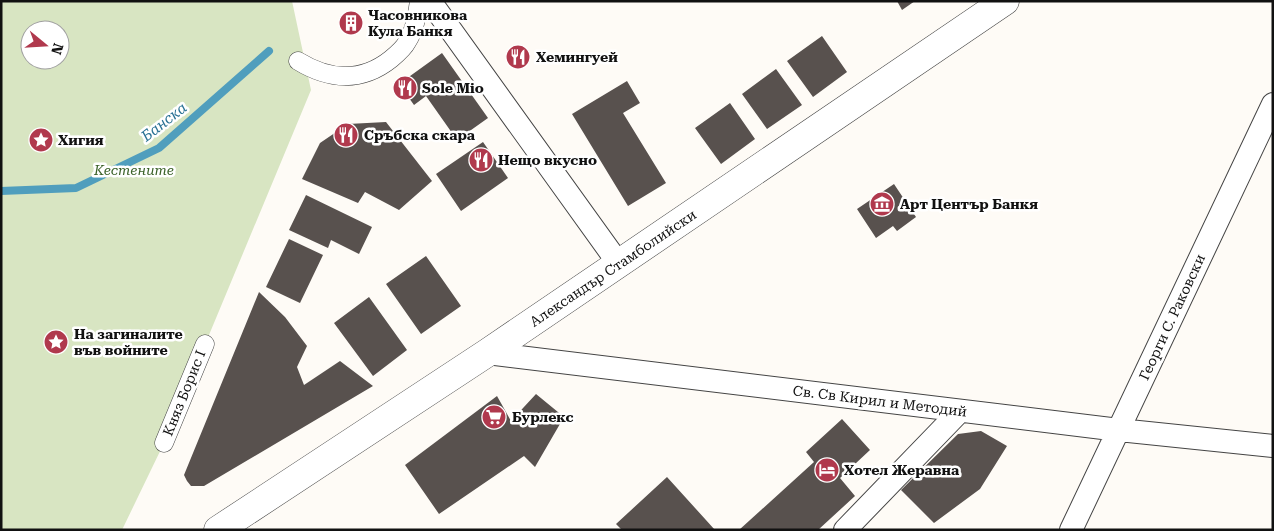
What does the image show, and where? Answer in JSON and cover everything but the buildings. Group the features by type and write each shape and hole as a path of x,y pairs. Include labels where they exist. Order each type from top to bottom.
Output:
{"street":[{"path":"298,61 324,74 342,77 361,75 382,66 395,56 407,42 415,22 419,1"},
{"path":"430,1 619,264"},
{"name":"Александър Стамболийски","path":"218,530 487,353 1005,1"},
{"name":"Георги С. Раковски","path":"1071,530 1273,104"},
{"name":"Княз Борис I","path":"164,443 205,344"},
{"name":"Св. Св Кирил и Методий","path":"487,353 1119,430 1273,446"},
{"path":"845,530 960,411"}],"green space":[{"name":"Кестените","path":"1,1 292,1 311,90 164,443 122,530 1,530"}],"waterway":[{"name":"Банска","path":"1,191 76,188 159,148 269,51"}],"place":[{"name":"Часовникова Кула Банкя","path":"351,23"},
{"name":"Хемингуей","path":"518,57"},
{"name":"Sole Mio","path":"405,88"},
{"name":"Сръбска скара","path":"346,135"},
{"name":"Хигия","path":"41,140"},
{"name":"Нещо вкусно","path":"481,160"},
{"name":"Арт Център Банкя","path":"882,204"},
{"name":"На загиналите във войните","path":"56,342"},
{"name":"Бурлекс","path":"494,417"},
{"name":"Хотел Жеравна","path":"827,470"}]}
